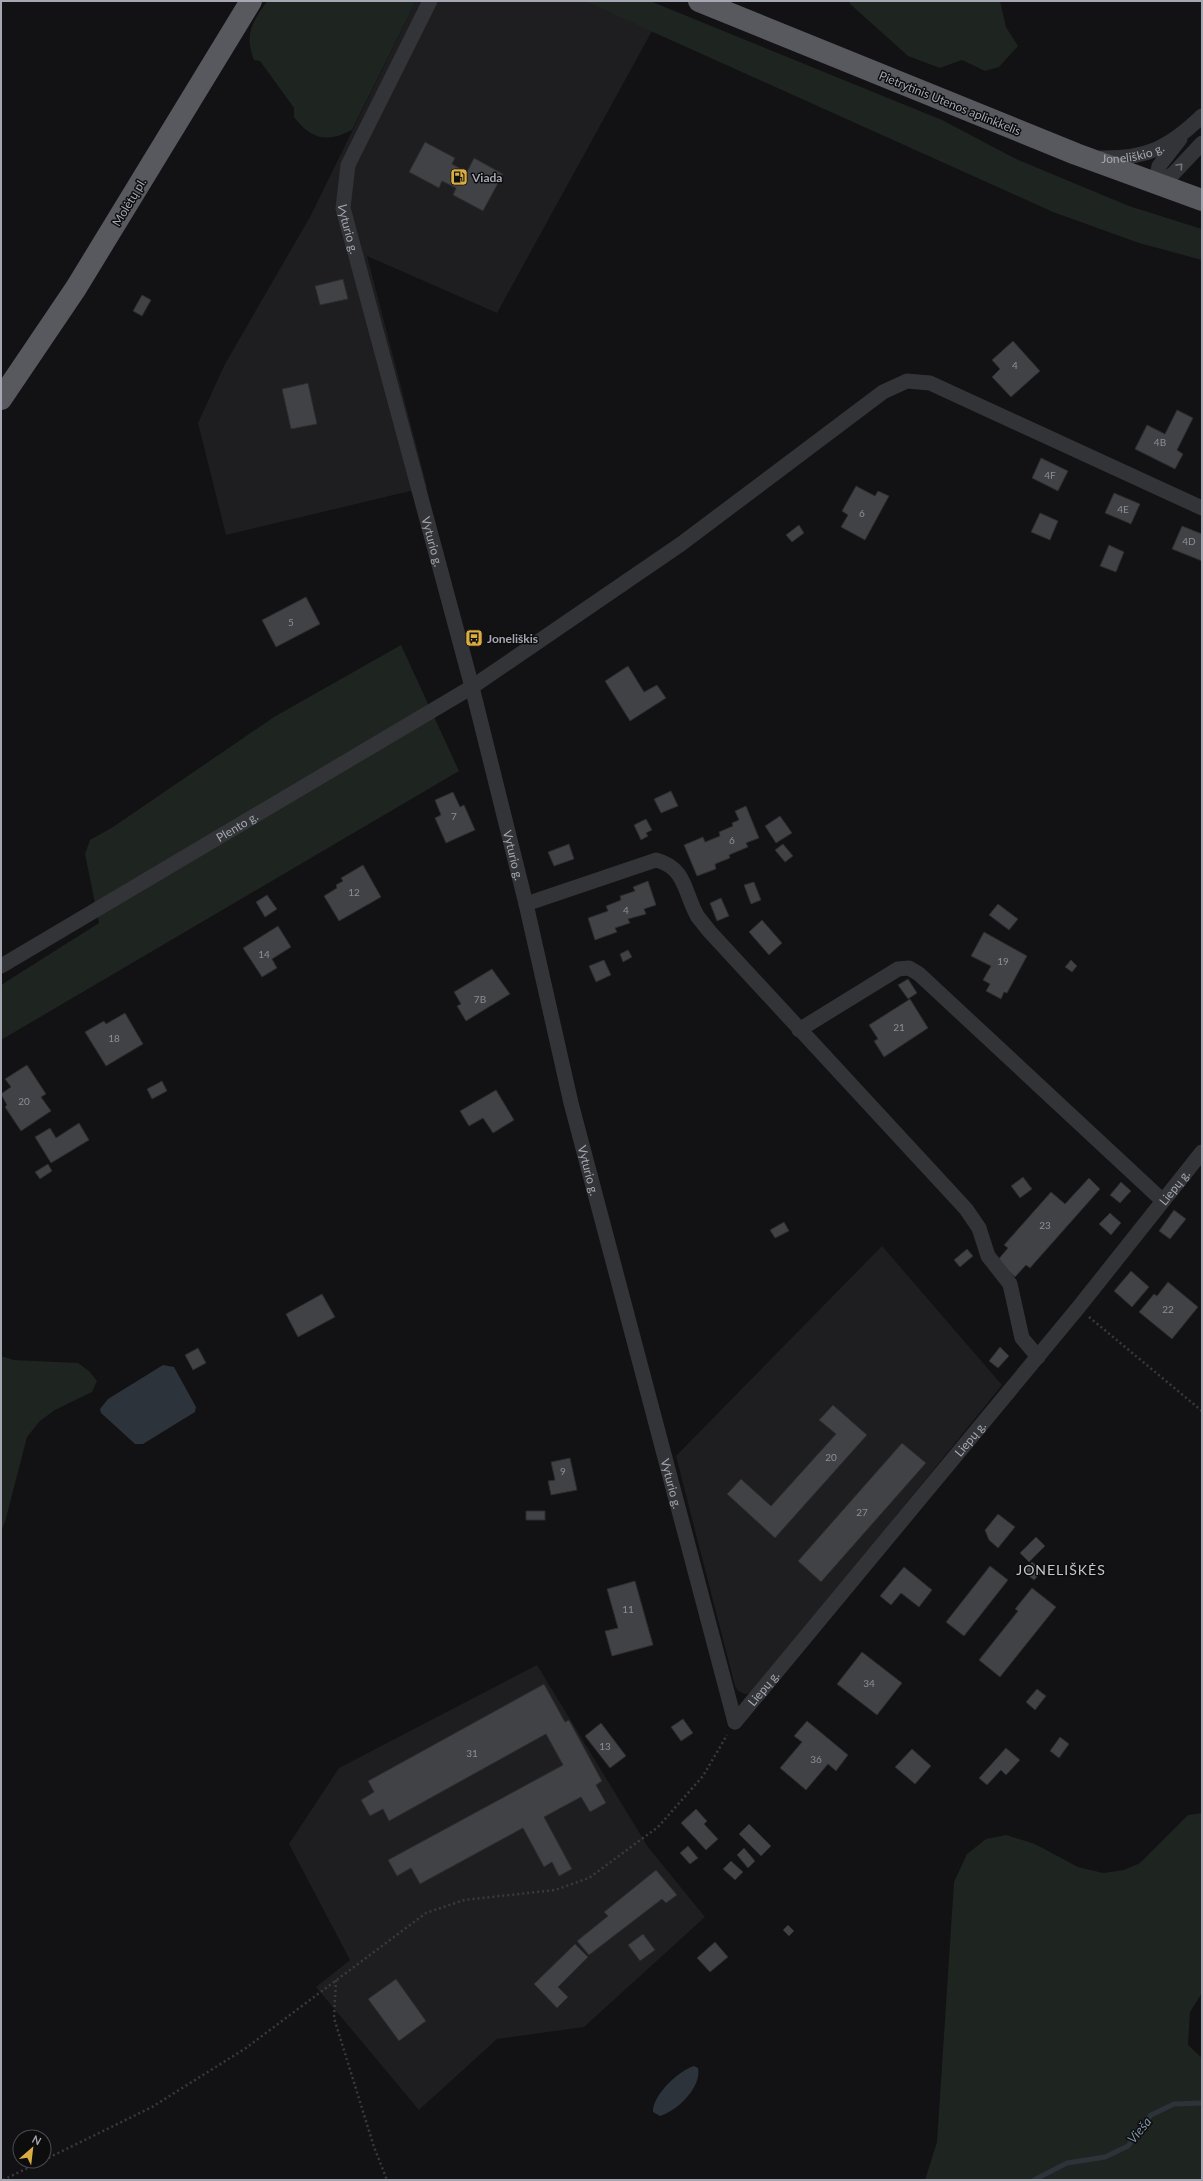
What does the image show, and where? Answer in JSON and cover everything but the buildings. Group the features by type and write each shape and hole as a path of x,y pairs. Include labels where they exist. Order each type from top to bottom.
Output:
{"highway":[{"name":"Molėtų pl.","path":"1,399 76,288 251,1"},
{"name":"Pietrytinis Utenos aplinkkelis","path":"699,1 1076,154 1156,185 1202,200"}],"street":[{"name":"Vyturio g.","path":"430,1 348,165 343,208 472,687 526,904 572,1103 735,1722"},
{"name":"Joneliškio g.","path":"1156,185 1159,166 1184,134 1202,116"},
{"name":"Joneliškio g.","path":"1076,154 1100,158 1133,157 1146,154 1184,134"},
{"path":"1156,185 1173,174 1202,143"},
{"path":"1202,156 1202,161"},
{"name":"Plento g.","path":"1,966 472,687 681,544 883,392 907,381 930,383 1202,508"},
{"path":"526,904 656,860 668,862 678,871 698,917 799,1030 966,1209 979,1228 988,1256 1010,1284 1016,1319 1022,1338 1038,1357"},
{"path":"799,1030 898,969 909,968 919,974 1163,1201"},
{"name":"Liepų g.","path":"735,1722 1038,1357 1202,1152"}],"path":[{"path":"1078,1308 1202,1411"},
{"path":"52,2156 152,2107 246,2048 426,1913 464,1900 555,1890 589,1878 658,1827 703,1776 735,1722"},
{"path":"337,1979 334,1993 334,2018 374,2147 386,2180"},
{"path":"3,2180 25,2169"}],"shaded area":[{"path":"267,1 416,1 352,130 327,138 313,135 307,131 294,117 294,108 260,61 254,60 250,43 251,29 257,16"},
{"path":"416,1 584,1 652,31 497,313 367,256 427,487 226,535 198,423 225,364 310,217"},
{"path":"584,1 650,1 942,120 1016,159 1129,206 1202,229 1202,260 1139,243 1053,212"},
{"path":"852,1 1000,1 1006,27 1018,46 999,67 985,71 962,60 940,68 908,56 849,3"},
{"path":"401,645 459,771 1,1040 1,985 99,923 85,854 90,840 113,827 274,717"},
{"path":"882,1246 1002,1385 753,1693 745,1694 738,1691 735,1686 676,1456"},
{"path":"1,1356 14,1360 78,1363 89,1371 97,1381 92,1392 55,1410 40,1421 27,1437 5,1522 1,1531"},
{"path":"163,1365 174,1367 196,1407 195,1412 143,1444 135,1444 101,1413 100,1409 108,1399"},
{"path":"537,1665 648,1847 705,1917 584,2027 497,2039 419,2110 316,1987 350,1960 289,1844 339,1768"},
{"path":"1202,1813 1202,1993 1190,2012 1188,2045 1202,2058 1202,2180 925,2180 937,2142 954,1882 967,1854 986,1839 1006,1835 1035,1844 1078,1867 1103,1873 1124,1870 1140,1863 1188,1815"},
{"path":"694,2066 698,2068 696,2083 681,2104 660,2116 653,2112 657,2099 668,2084 688,2068"}],"waterway":[{"name":"Vieša","path":"1034,2180 1067,2163 1105,2157 1128,2146 1151,2115 1174,2104 1202,2103"}],"place":[{"name":"Viada","path":"459,177"},
{"name":"Joneliškis","path":"474,638"}],"district":[{"name":"JONELIŠKĖS","path":"1061,1569"}]}
